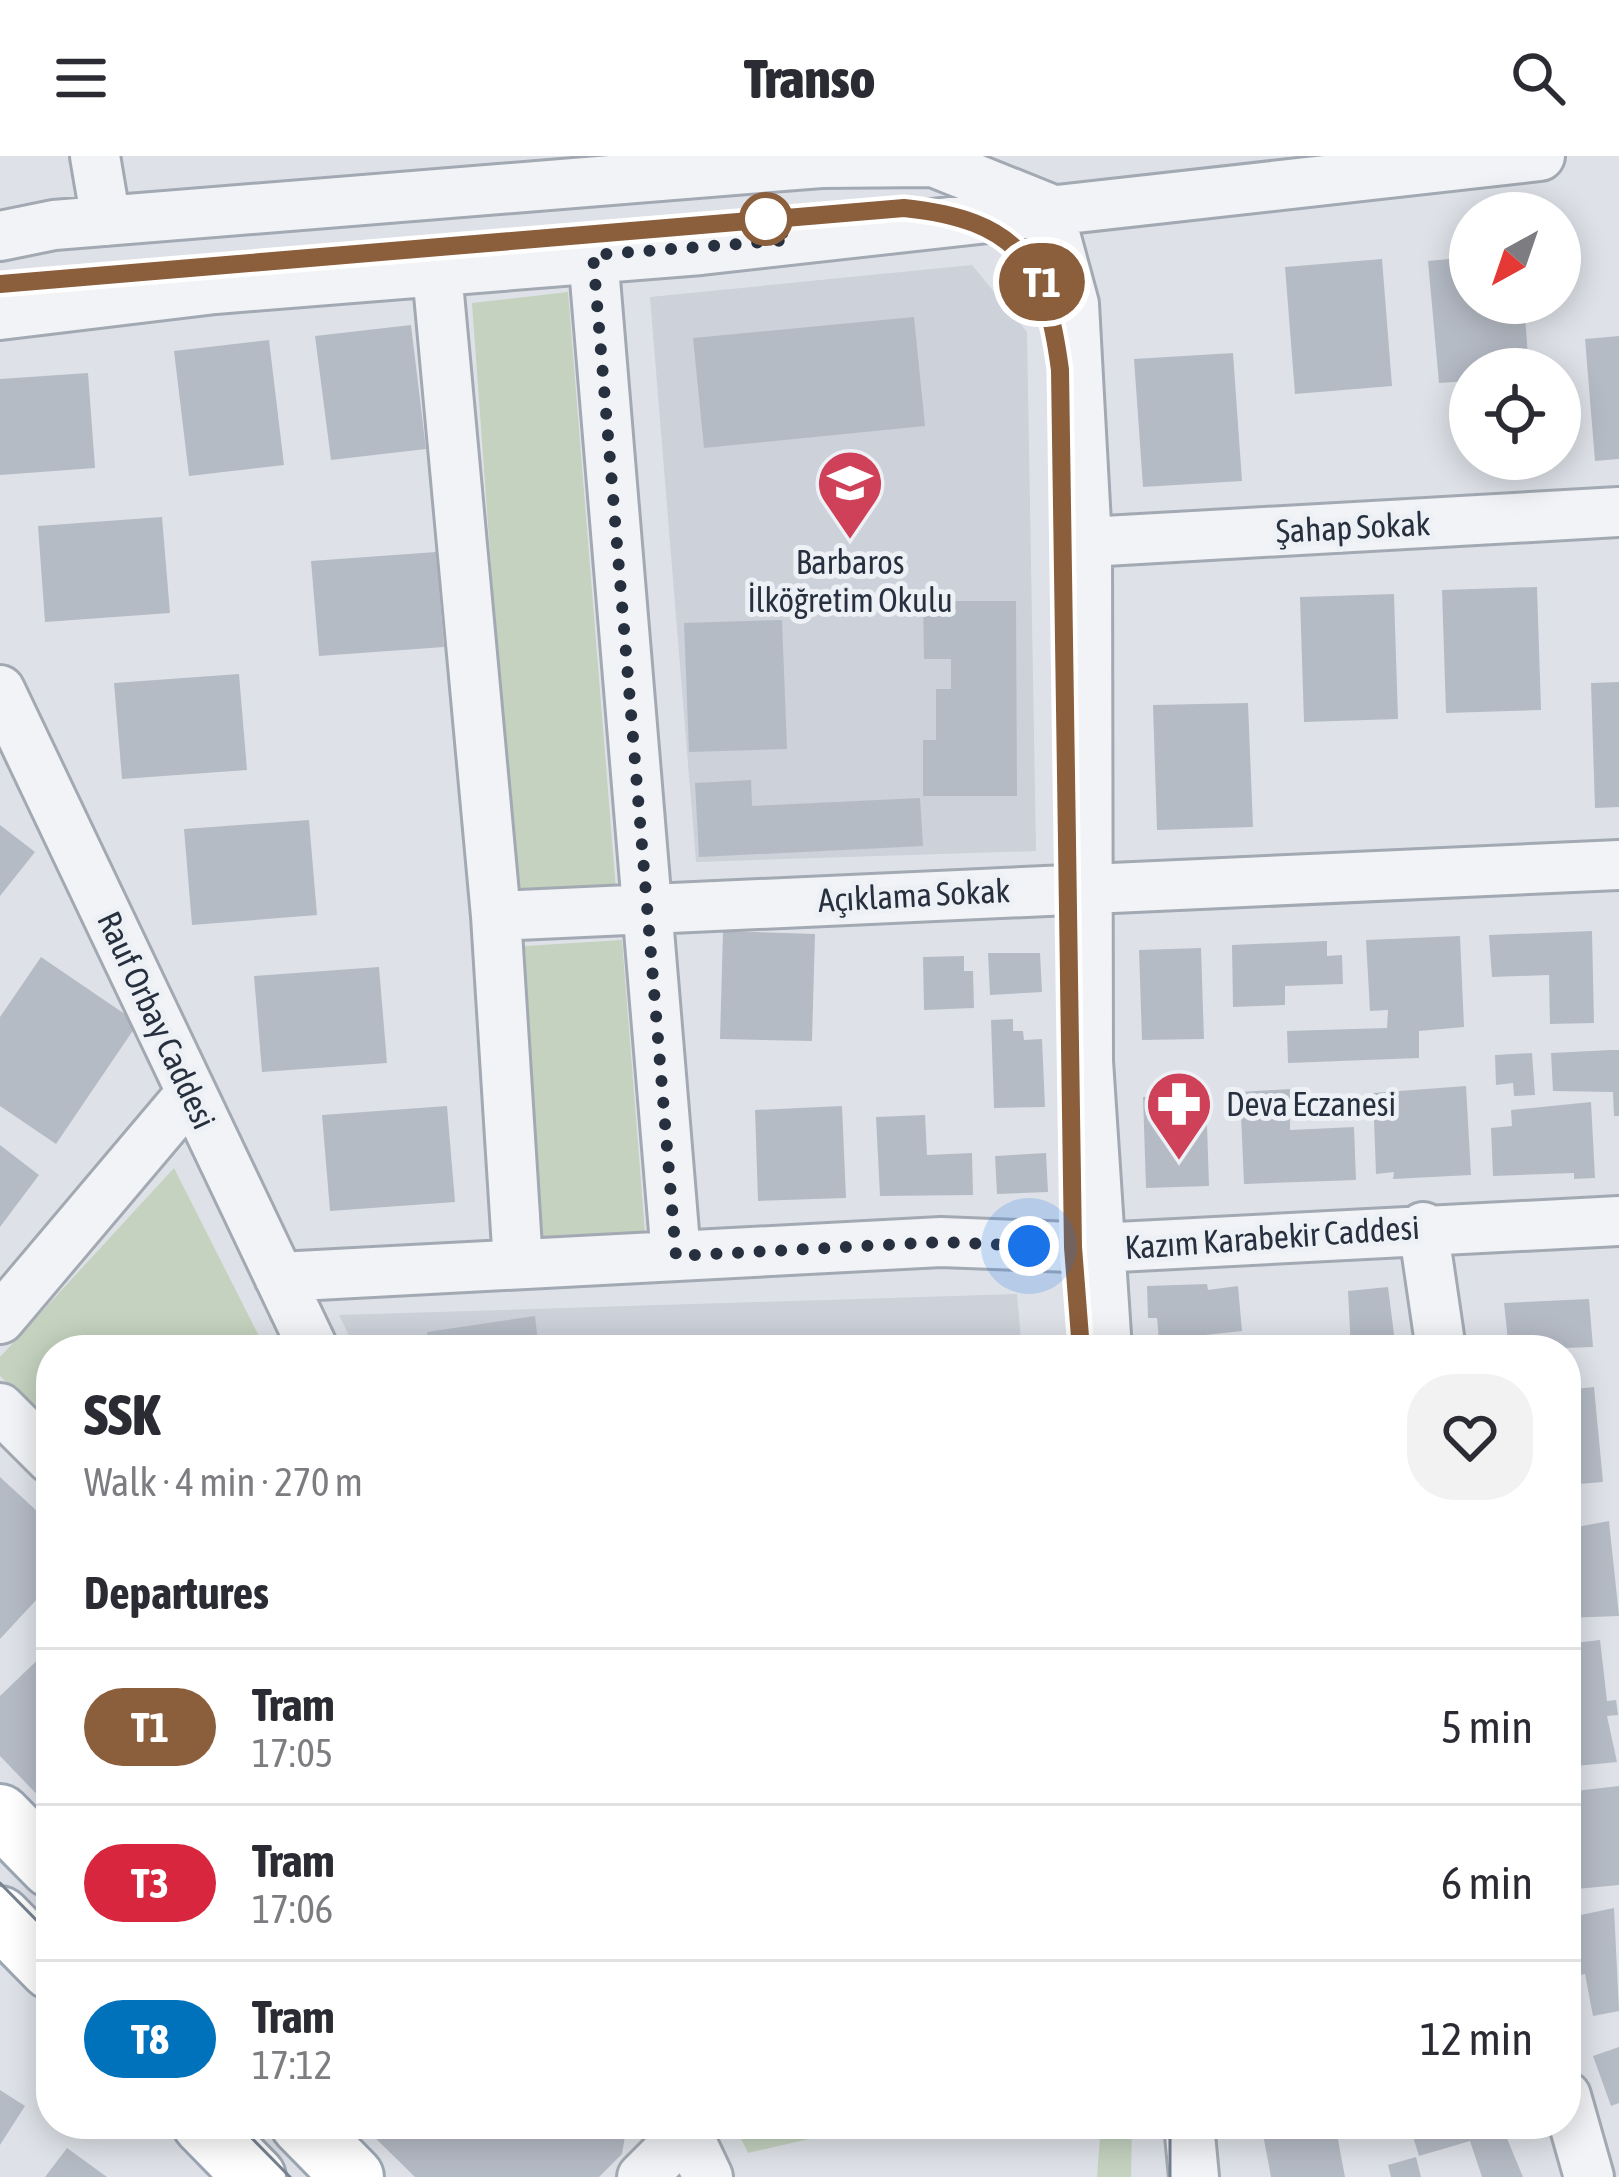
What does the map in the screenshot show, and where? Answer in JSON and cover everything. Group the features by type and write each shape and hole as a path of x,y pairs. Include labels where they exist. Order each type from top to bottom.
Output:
{"main road":[{"path":"0,1815 36,1852"},
{"path":"0,1917 36,1954"},
{"path":"218,2139 255,2177"},
{"path":"316,2139 353,2177"}],"street":[{"path":"95,156 106,221"},
{"path":"0,315 215,289 700,250 1540,156"},
{"path":"0,236 424,177 821,160 933,162 1048,208"},
{"path":"1048,208 1074,304 1087,542 1086,886 1098,1248 1106,1335"},
{"path":"593,255 676,1256"},
{"path":"437,272 496,916 518,1264"},
{"name":"Şahap Sokak","path":"1087,542 1619,512"},
{"name":"Rauf Orbay Caddesi","path":"0,690 307,1335"},
{"name":"Açıklama Sokak","path":"496,916 1619,865"},
{"path":"0,1319 191,1093"},
{"name":"Kazım Karabekir Caddesi","path":"279,1277 940,1242 1098,1248 1424,1227 1619,1221"},
{"path":"1424,1227 1439,1335"},
{"path":"0,1408 36,1444"},
{"path":"642,2177 675,2139"},
{"path":"690,2139 708,2177"},
{"path":"1190,2139 1194,2177"},
{"path":"1578,2139 1589,2177"}],"shaded area":[{"name":"Barbaros İlköğretim Okulu","path":"972,265 1027,332 1036,851 696,862 650,297"},
{"path":"1017,1294 1021,1335 349,1335 339,1315"}],"green space":[{"path":"568,292 616,890 515,898 472,303"},
{"path":"622,940 646,1245 538,1241 517,971 525,946"},
{"path":"174,1168 258,1335 36,1335 36,1412 0,1376 0,1357"},
{"path":"741,2139 809,2139 748,2153"},
{"path":"1100,2139 1132,2139 1131,2177 1097,2177"}],"building":[{"path":"1382,259 1392,386 1295,394 1285,267"},
{"path":"1449,259 1449,324 1526,324 1527,348 1449,348 1449,382 1439,383 1428,261"},
{"path":"914,317 925,426 704,448 693,338"},
{"path":"411,325 426,449 331,460 315,336"},
{"path":"1619,336 1619,459 1595,461 1585,339"},
{"path":"269,340 284,465 189,476 174,351"},
{"path":"1233,353 1242,481 1143,487 1134,359"},
{"path":"88,373 95,468 0,475 0,379"},
{"path":"162,517 170,613 45,622 38,526"},
{"path":"436,552 444,647 319,656 311,561"},
{"path":"1537,587 1541,710 1446,713 1442,590"},
{"path":"1394,594 1398,719 1304,722 1300,597"},
{"path":"923,601 1016,601 1017,796 923,796 923,740 936,740 936,689 951,689 951,659 924,659"},
{"path":"782,620 787,749 689,752 684,623"},
{"path":"239,674 247,770 122,779 114,683"},
{"path":"1619,682 1619,807 1595,808 1591,683"},
{"path":"1248,703 1253,827 1157,830 1153,705"},
{"path":"751,780 752,806 920,798 923,846 699,857 695,783"},
{"path":"309,820 317,915 192,925 184,829"},
{"path":"0,825 35,852 0,896"},
{"path":"723,931 815,934 812,1041 720,1039"},
{"path":"1592,931 1594,1023 1550,1024 1549,975 1492,977 1489,935"},
{"path":"1460,936 1464,1027 1419,1031 1419,1058 1288,1063 1287,1031 1387,1028 1388,1010 1370,1011 1366,940"},
{"path":"1327,941 1327,956 1342,955 1343,984 1285,986 1285,1005 1233,1007 1232,945"},
{"path":"1201,948 1204,1039 1142,1040 1139,950"},
{"path":"988,953 1040,953 1042,992 990,995"},
{"path":"964,956 964,971 973,971 974,1008 924,1010 923,957"},
{"path":"41,957 138,1023 56,1144 0,1106 0,1017"},
{"path":"379,967 387,1063 262,1072 254,976"},
{"path":"1013,1019 1013,1031 1023,1031 1024,1040 1042,1039 1045,1107 994,1108 991,1020"},
{"path":"1619,1050 1619,1116 1614,1116 1613,1092 1553,1091 1551,1053"},
{"path":"1532,1053 1535,1095 1514,1096 1513,1083 1496,1085 1495,1055"},
{"path":"1466,1086 1471,1175 1393,1179 1394,1172 1376,1174 1373,1093"},
{"path":"1290,1089 1290,1130 1354,1127 1356,1180 1244,1184 1240,1092"},
{"path":"1206,1094 1209,1186 1146,1188 1143,1097"},
{"path":"1591,1102 1595,1178 1574,1179 1574,1173 1493,1176 1491,1128 1512,1126 1511,1110"},
{"path":"447,1106 455,1202 330,1211 322,1115"},
{"path":"842,1106 846,1198 758,1201 755,1110"},
{"path":"925,1115 927,1155 972,1153 973,1195 880,1196 876,1117"},
{"path":"0,1145 39,1175 0,1227"},
{"path":"1046,1153 1048,1192 997,1194 995,1156"},
{"path":"1207,1284 1208,1290 1238,1286 1242,1331 1159,1335 1157,1318 1148,1318 1147,1286"},
{"path":"1388,1287 1394,1335 1350,1335 1348,1291"},
{"path":"1589,1299 1593,1347 1581,1347 1581,1335 1507,1335 1504,1303"},
{"path":"535,1316 537,1335 427,1335"},
{"path":"1594,1387 1603,1482 1581,1484 1581,1388"},
{"path":"0,1477 36,1510 36,1600 0,1639"},
{"path":"1609,1521 1619,1616 1581,1617 1581,1526"},
{"path":"1600,1640 1607,1701 1616,1700 1618,1715 1607,1716 1617,1762 1581,1766 1581,1642"},
{"path":"36,1661 36,1793 0,1756 0,1696"},
{"path":"1619,1786 1619,1885 1581,1889 1581,1790"},
{"path":"1614,1908 1619,2011 1593,2016 1585,1974 1581,1975 1581,1915"},
{"path":"1619,2047 1619,2103 1611,2106 1593,2056"},
{"path":"0,2090 25,2106 0,2145"},
{"path":"376,2139 624,2139 622,2154 599,2177 415,2177"},
{"path":"1264,2139 1338,2139 1345,2177 1271,2177"},
{"path":"1414,2139 1507,2139 1523,2177 1482,2177 1470,2141 1419,2156"},
{"path":"67,2148 107,2177 45,2177"},
{"path":"1416,2157 1421,2177 1391,2177 1388,2165"}],"tram line":[{"path":"0,284 903,207 974,223 1000,236 1019,253 1046,301 1060,370 1073,1247 1081,1335"},
{"name":"T1","path":"0,284 904,208 971,220 999,235 1026,260 1040,277 1052,307 1060,370 1073,1247 1080,1335"},
{"path":"0,1883 36,1920"},
{"path":"253,2139 290,2177"},
{"path":"1170,2139 1170,2177"}],"place":[{"name":"Barbaros İlköğretim Okulu","path":"850,542"},
{"name":"Deva Eczanesi","path":"1179,1163"}],"route":[{"path":"766,219 790,240 593,255 676,1256 940,1242 1029,1246"}]}
